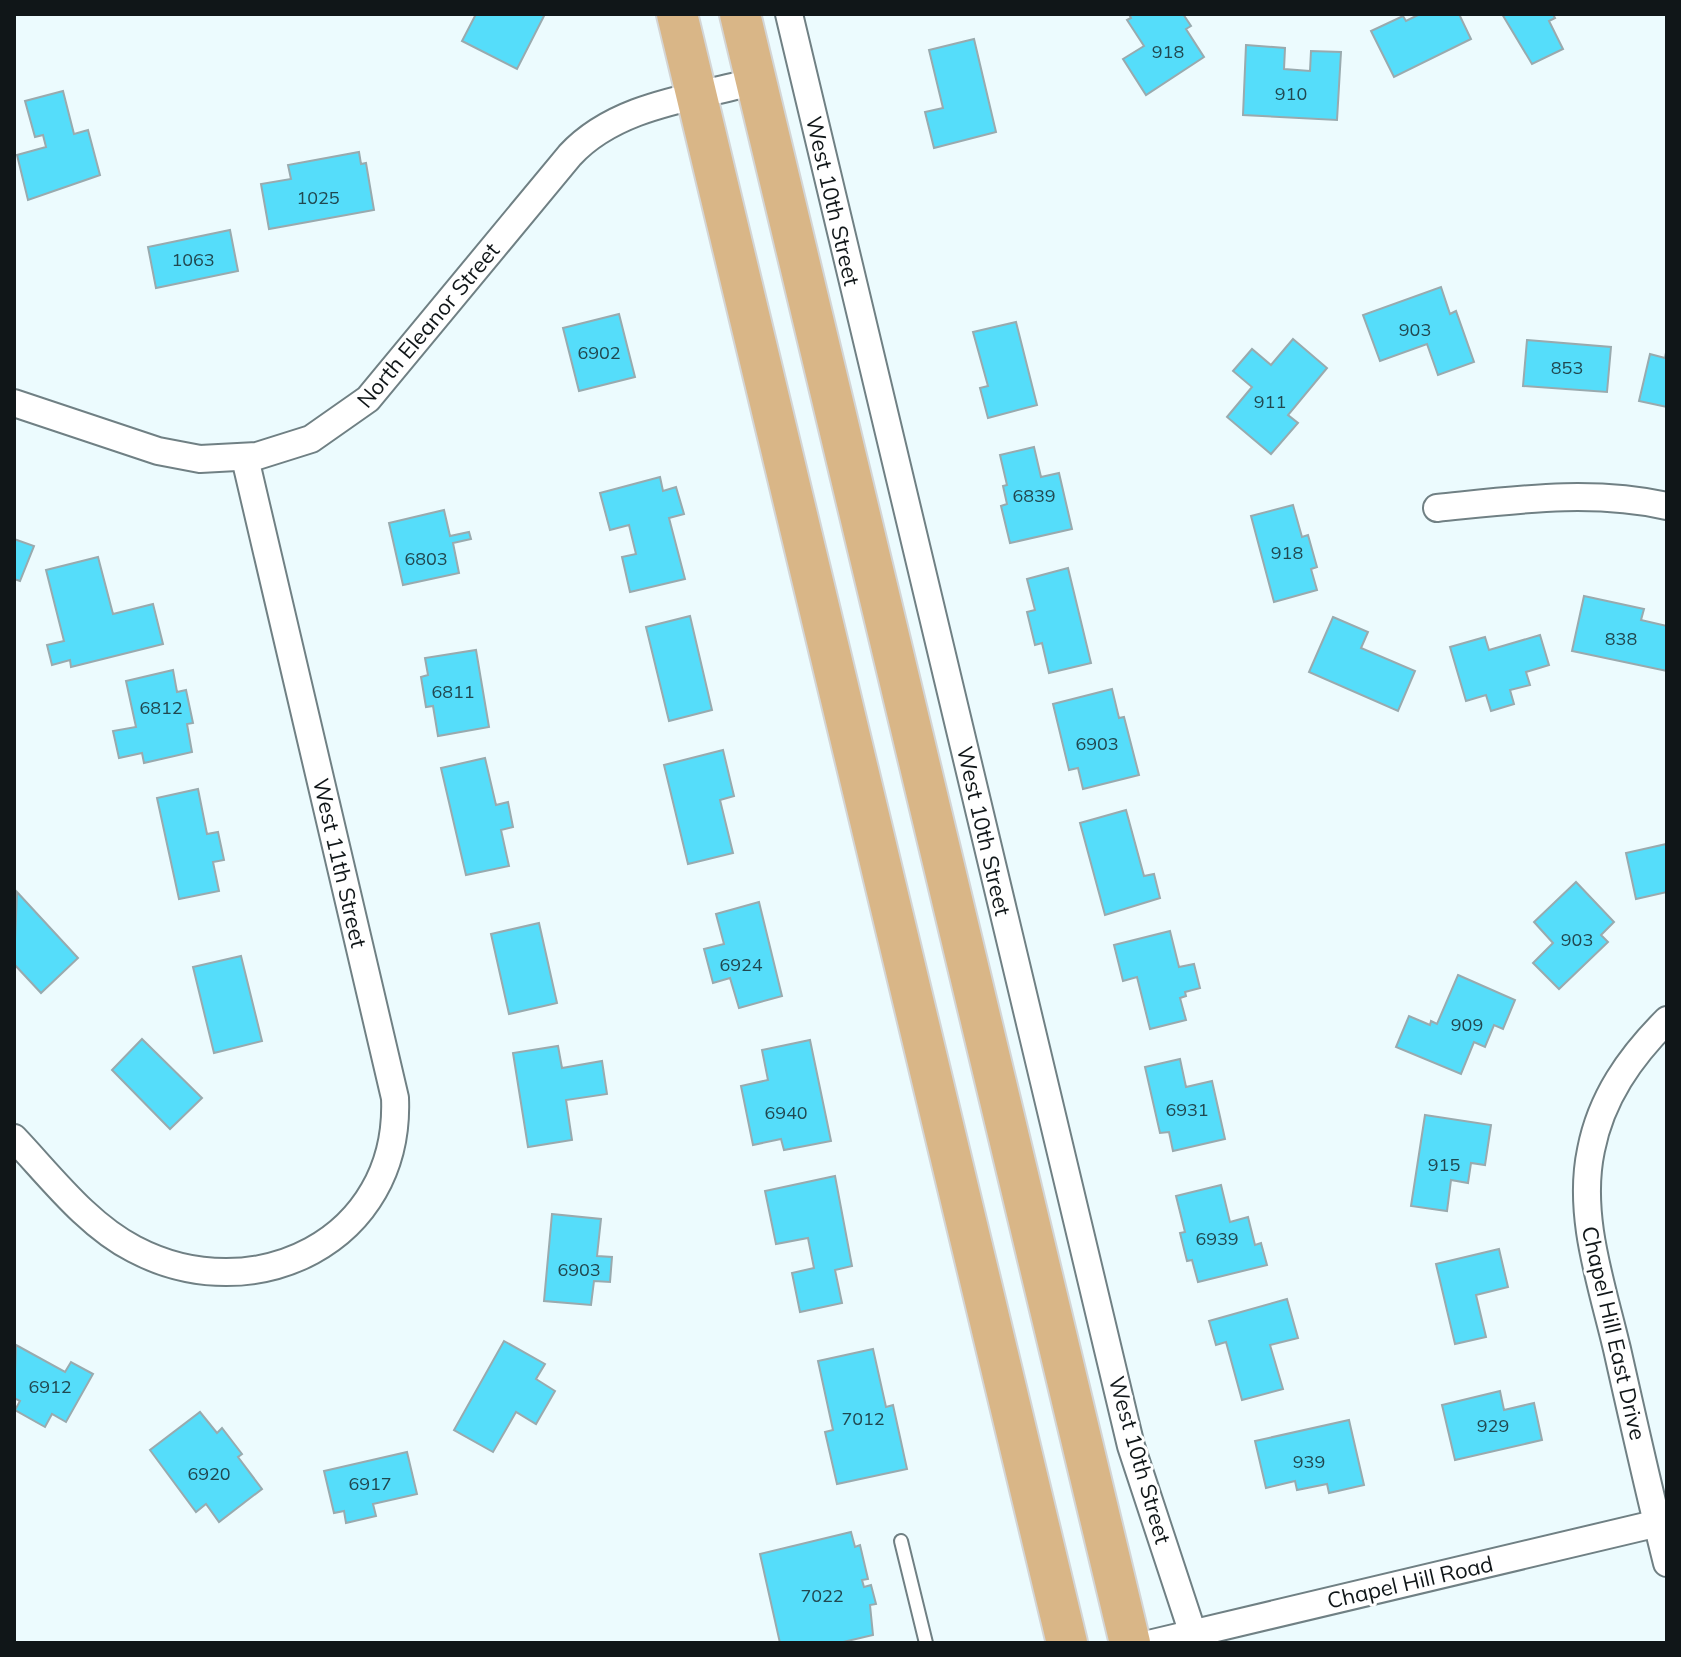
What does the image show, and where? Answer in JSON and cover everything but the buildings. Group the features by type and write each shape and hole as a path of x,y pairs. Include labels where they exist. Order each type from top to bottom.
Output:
{"main road":[{"path":"677,14 1067,1643"},
{"name":"West 10th Street","path":"740,14 1130,1643"}],"street":[{"name":"West 10th Street","path":"789,14 1131,1446 1195,1638"},
{"name":"North Eleanor Street","path":"14,403 158,451 200,459 245,458 311,439 368,399 570,155 598,130 627,115 756,81"},
{"name":"West 11th Street","path":"14,1138 105,1231 159,1261 203,1272 248,1272 280,1265 321,1248 357,1215 381,1175 394,1129 395,1098 245,458"},
{"path":"1437,508 1562,496 1623,498 1667,506"},
{"name":"Chapel Hill East Drive","path":"1667,1020 1626,1066 1604,1106 1591,1150 1587,1180 1591,1240 1662,1522 1667,1563"},
{"name":"Chapel Hill Road","path":"1153,1643 1195,1638 1662,1522"}],"lane":[{"path":"901,1541 926,1643"}]}
